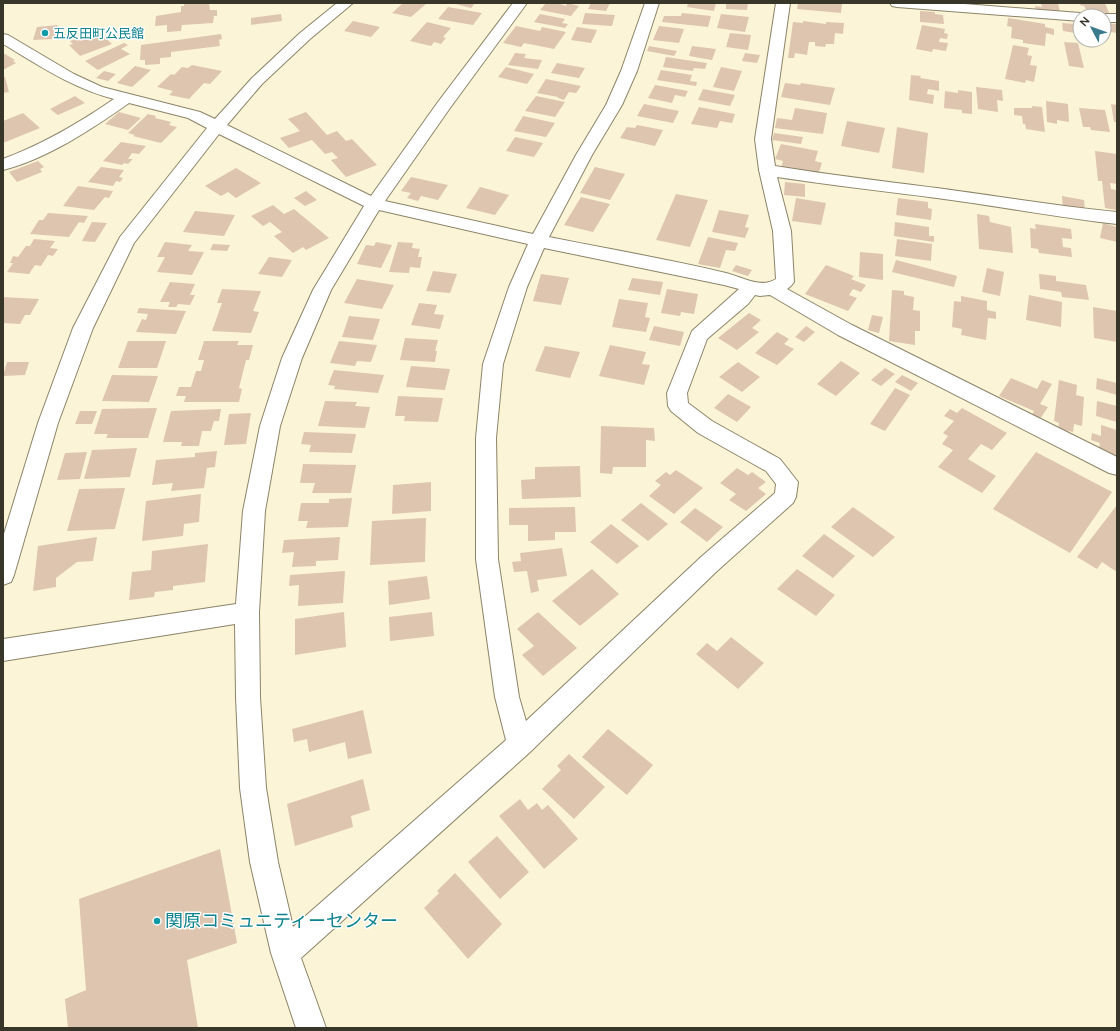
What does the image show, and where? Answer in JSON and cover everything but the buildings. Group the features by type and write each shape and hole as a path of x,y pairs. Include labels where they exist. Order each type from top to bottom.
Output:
{"street":[{"path":"3,575 48,423 84,328 126,241 199,147 257,81 305,36 346,3"},
{"path":"311,1028 286,953 264,862 253,788 248,697 247,612 254,511 270,426 292,358 322,290 374,204 444,105 520,3"},
{"path":"520,744 507,697 487,559 486,438 493,364 518,286 538,241 584,155 614,105 629,71 652,3"},
{"path":"286,953 520,744 709,564 785,497 787,482 773,465 706,426 678,406 677,393 699,336 741,299 762,289 785,282 782,231 767,170 763,139 783,3"},
{"path":"897,3 1072,16"},
{"path":"3,38 69,77 97,90 180,110 218,125 374,204 538,241 727,279 762,289 1117,467"},
{"path":"3,165 64,138 128,97"},
{"path":"767,170 843,182 937,193 1055,211 1117,218"},
{"path":"3,650 247,612"}],"place":[{"name":"五反田町公民館","path":"45,33"},
{"name":"関原コミュニティーセンター","path":"157,921"}]}
